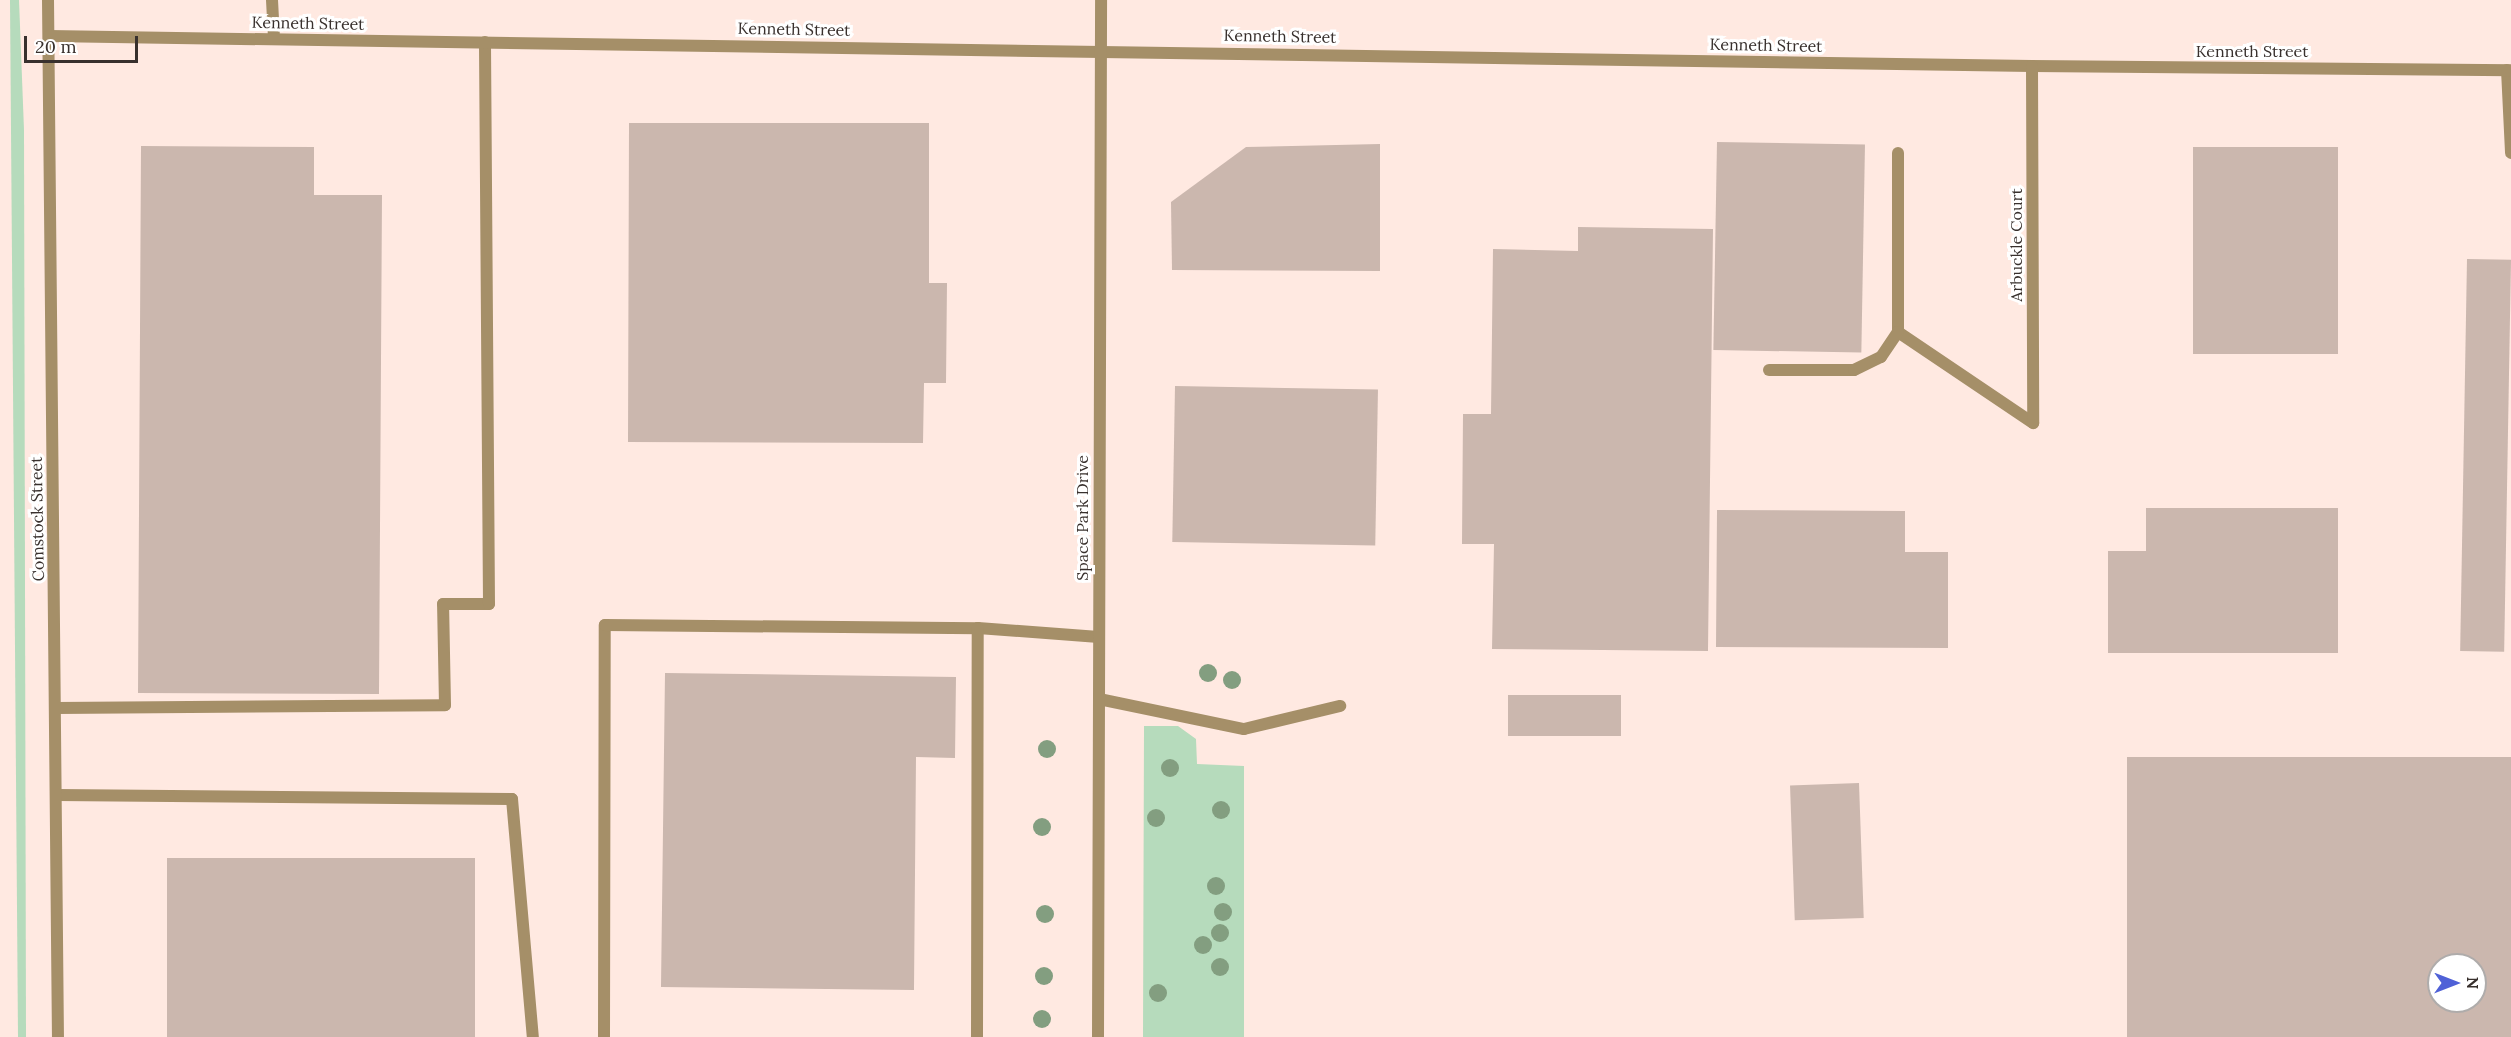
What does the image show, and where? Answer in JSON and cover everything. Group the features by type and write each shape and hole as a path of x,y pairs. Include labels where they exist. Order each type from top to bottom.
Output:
{"street":[{"name":"Comstock Street","path":"48,0 58,1037"},
{"path":"272,0 274,39"},
{"name":"Space Park Drive","path":"1098,1037 1101,0"},
{"name":"Kenneth Street","path":"49,36 1100,50 2032,66 2509,70"},
{"path":"56,708 445,705 443,604 489,604 484,42"},
{"name":"Arbuckle Court","path":"1898,332 2033,423 2032,66"},
{"path":"2509,70 2511,153"},
{"path":"1769,370 1854,370 1881,357 1898,332 1898,153"},
{"path":"604,1037 605,625 978,628 1099,637"},
{"path":"977,1037 978,628"},
{"path":"1099,699 1244,729 1340,706"},
{"path":"57,795 512,799 533,1037"}],"green space":[{"path":"10,0 19,0 24,130 26,1037 18,1037"},
{"path":"1144,726 1178,726 1196,739 1197,764 1244,766 1244,1037 1143,1037"}],"building":[{"path":"629,123 929,123 929,283 947,283 946,383 924,383 923,443 628,442"},
{"path":"1717,142 1865,145 1861,353 1713,350"},
{"path":"1380,144 1380,271 1172,270 1171,202 1246,147"},
{"path":"141,146 314,147 314,195 382,195 379,694 138,693"},
{"path":"2193,147 2338,147 2338,354 2193,354"},
{"path":"1578,227 1713,229 1708,651 1492,649 1494,544 1462,544 1463,414 1491,414 1493,249 1578,251"},
{"path":"2467,259 2511,260 2504,652 2460,651"},
{"path":"1175,386 1378,390 1375,546 1172,542"},
{"path":"2146,508 2338,508 2338,653 2108,653 2108,551 2146,551"},
{"path":"1717,510 1905,511 1905,552 1948,552 1948,648 1716,647"},
{"path":"665,673 956,677 955,758 916,757 914,990 661,987"},
{"path":"1508,695 1621,695 1621,736 1508,736"},
{"path":"2127,757 2511,757 2511,1037 2127,1037"},
{"path":"1859,783 1864,918 1795,920 1790,785"},
{"path":"167,858 475,858 475,1037 167,1037"}]}
